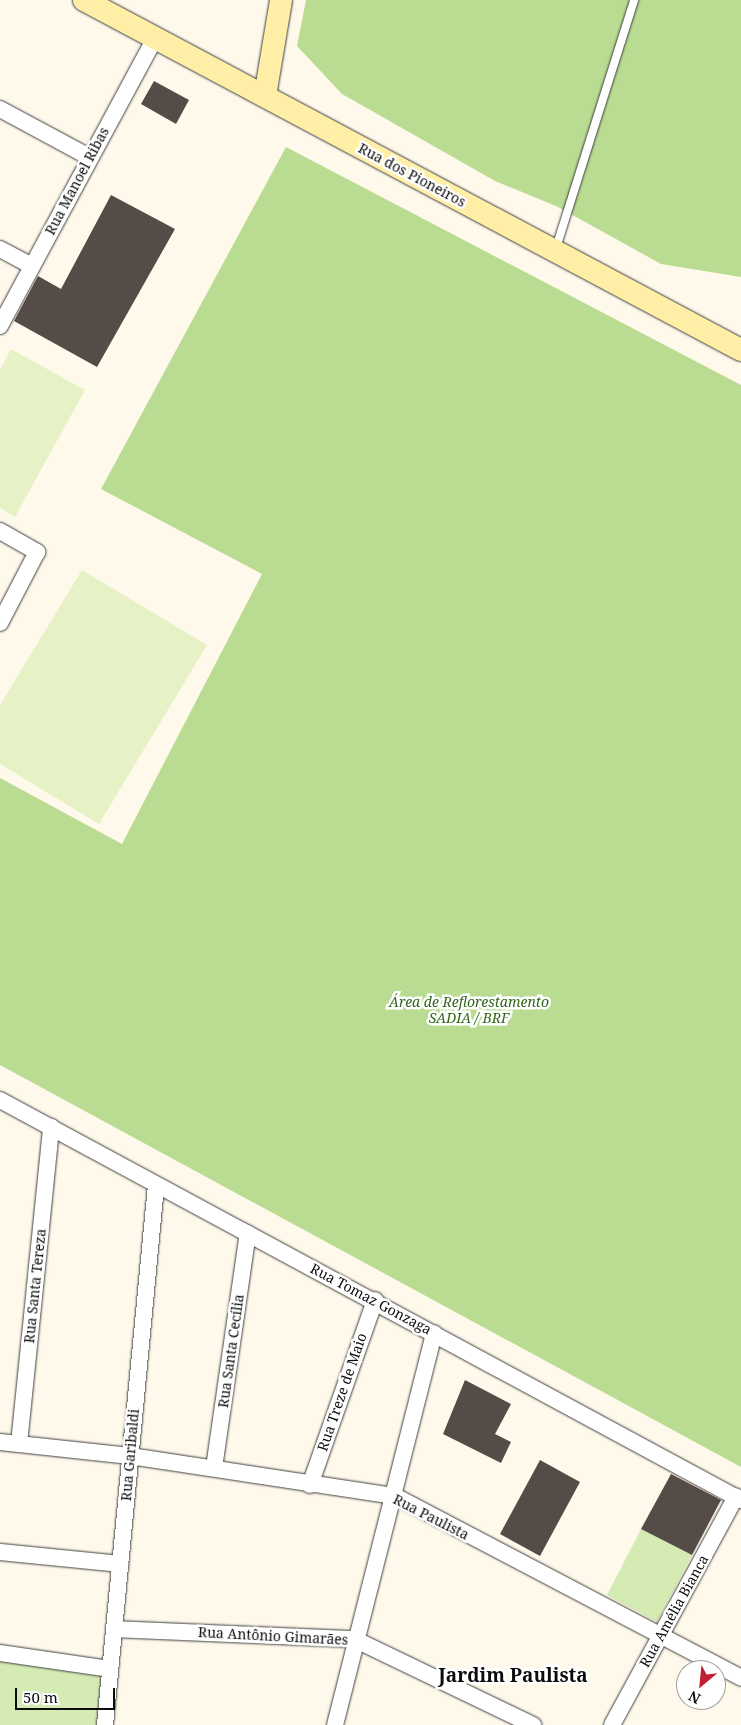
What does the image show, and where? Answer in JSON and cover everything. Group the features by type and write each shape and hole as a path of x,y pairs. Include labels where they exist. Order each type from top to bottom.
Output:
{"main road":[{"name":"Rua dos Pioneiros","path":"84,0 741,350"},
{"path":"265,96 281,0"}],"street":[{"name":"Rua Manoel Ribas","path":"0,326 89,157 155,38"},
{"path":"0,109 89,157"},
{"path":"0,249 32,266"},
{"path":"0,531 37,552 0,623"},
{"name":"Rua Tomaz Gonzaga","path":"0,1100 156,1185 375,1300 738,1499"},
{"name":"Rua Santa Tereza","path":"19,1444 51,1127"},
{"name":"Rua Garibaldi","path":"105,1725 156,1185"},
{"name":"Rua Santa Cecília","path":"214,1468 248,1233"},
{"name":"Rua Treze de Maio","path":"310,1484 375,1300"},
{"path":"336,1725 354,1639 395,1496 434,1333"},
{"name":"Rua Paulista","path":"0,1442 130,1456 395,1496 659,1639 741,1678"},
{"name":"Rua Amélia Bianca","path":"612,1725 738,1499"},
{"path":"0,1552 120,1564"},
{"name":"Rua Antônio Gimarães","path":"114,1629 354,1639 533,1725"},
{"path":"0,1653 110,1669"}],"lane":[{"path":"555,251 634,0"}],"green space":[{"path":"306,0 741,0 741,277 661,264 558,207 495,181 342,94 297,46"},
{"name":"Área de Reflorestamento SADIA / BRF","path":"286,147 741,385 741,1467 0,1065 0,778 122,844 262,574 101,489"},
{"path":"11,349 85,390 15,517 0,508 0,370"},
{"path":"82,570 207,645 99,824 0,764 0,705"},
{"path":"641,1529 692,1555 657,1622 607,1595"},
{"path":"0,1657 105,1671 102,1725 0,1725"}],"building":[{"path":"154,81 189,100 176,124 141,104"},
{"path":"111,195 175,229 97,367 14,321 38,276 61,289"},
{"path":"465,1380 511,1404 495,1434 511,1442 501,1463 443,1434"},
{"path":"540,1460 580,1482 540,1556 500,1534"},
{"path":"671,1474 721,1500 692,1555 641,1529"}],"district":[{"name":"Jardim Paulista","path":"513,1676"}]}
